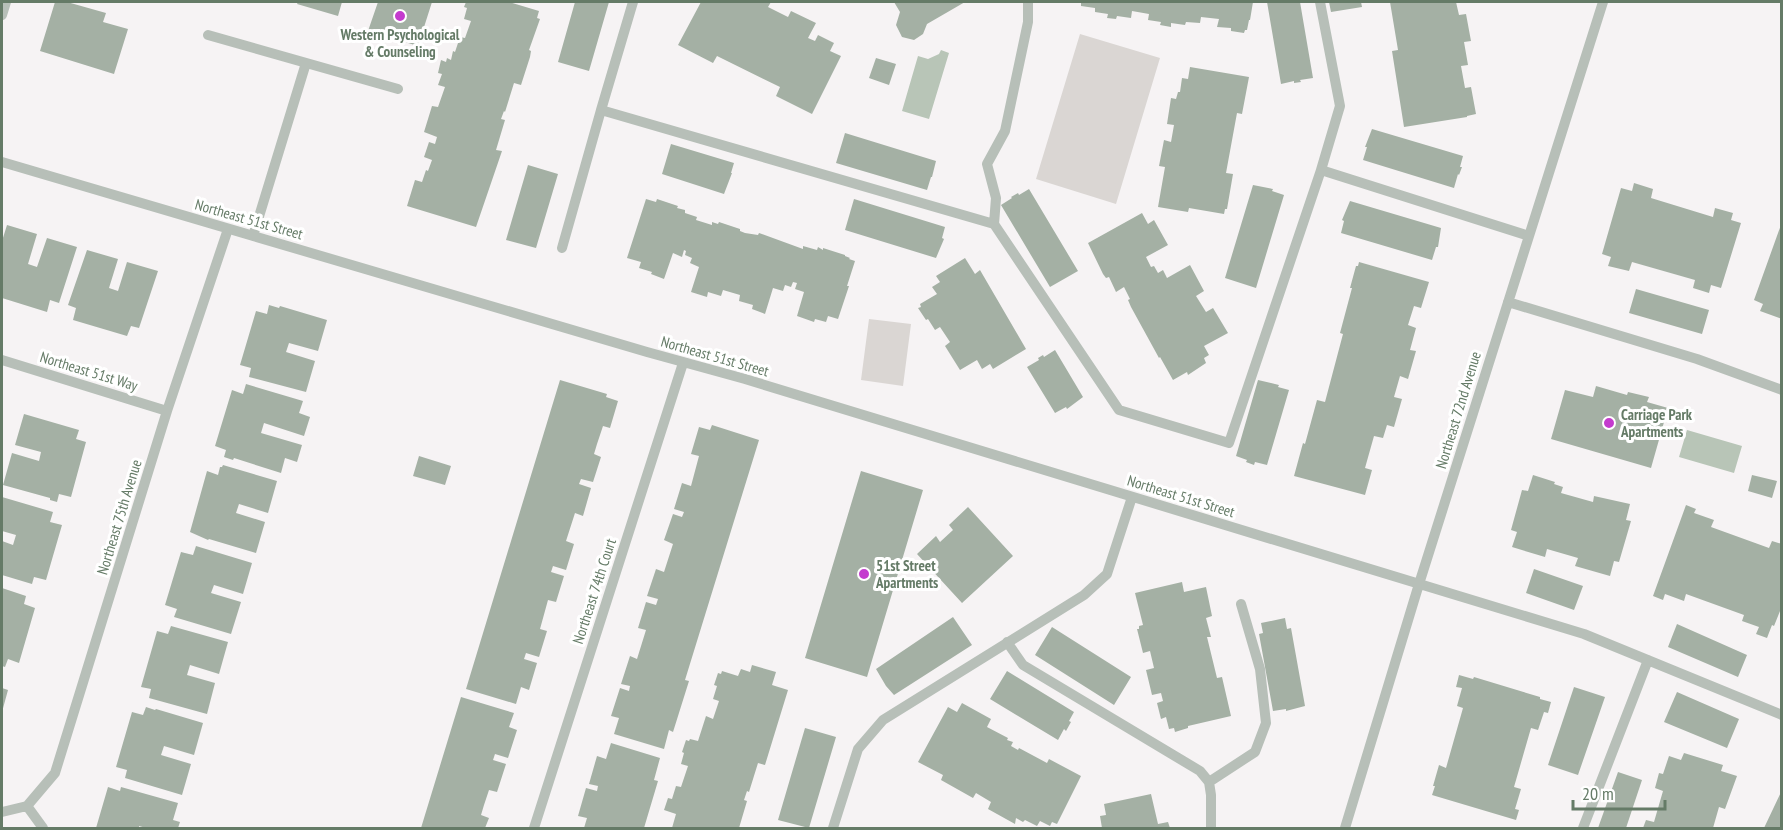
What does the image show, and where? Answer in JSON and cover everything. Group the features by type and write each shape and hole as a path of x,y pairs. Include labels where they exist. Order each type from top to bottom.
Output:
{"street":[{"path":"2,15 6,2"},
{"path":"562,248 633,2"},
{"path":"1028,2 1028,22 1005,131 987,164 996,198 994,224 1119,410 1229,443 1322,171 1340,106 1320,2"},
{"name":"Northeast 72nd Avenue","path":"1345,828 1419,584 1603,2"},
{"path":"208,34 398,89"},
{"path":"254,236 306,63"},
{"path":"601,110 994,224"},
{"name":"Northeast 51st Street","path":"2,162 683,363 745,379 1584,634 1782,715"},
{"path":"1322,171 1528,236"},
{"name":"Northeast 75th Avenue","path":"27,806 55,773 167,411 228,229"},
{"path":"1508,302 1697,359 1782,390"},
{"name":"Northeast 51st Way","path":"2,360 167,411"},
{"name":"Northeast 74th Court","path":"534,828 683,363"},
{"path":"833,828 858,748 883,720 1084,595 1107,574 1132,497"},
{"path":"1209,782 1255,752 1266,723 1260,669 1241,604"},
{"path":"1007,642 1023,664 1200,771 1209,782 1211,828"},
{"path":"1583,828 1648,660"},
{"path":"2,812 27,806 43,828"}],"shaded area":[{"path":"1080,34 1160,58 1116,204 1036,179"},
{"path":"941,50 949,53 929,119 902,111 918,56 928,59 939,54"},
{"path":"869,319 911,324 903,386 861,380"},
{"path":"1687,430 1742,446 1734,473 1679,457"}],"building":[{"path":"55,2 67,2 106,13 103,22 128,29 114,74 40,51"},
{"name":"Western Psychological & Counseling","path":"298,2 342,2 338,16 297,4"},
{"name":"Western Psychological & Counseling","path":"378,2 432,2 418,46 368,31"},
{"path":"466,2 509,2 539,11 537,18 540,19 529,50 531,51 530,57 521,85 514,83 501,119 505,120 496,150 502,151 476,227 407,206 415,180 422,182 432,160 424,157 429,142 435,144 437,137 424,132 432,106 438,107 445,87 438,85 442,74 438,73 441,60 446,62 447,58 451,60 460,37 465,38 471,21 464,19"},
{"path":"575,2 609,2 589,71 558,62"},
{"path":"701,2 771,2 768,7 788,17 791,11 816,23 808,38 815,41 818,35 834,43 830,51 841,56 812,114 776,96 780,87 717,56 713,63 678,45"},
{"path":"894,2 965,2 927,24 923,34 914,40 902,37 896,25 900,12"},
{"path":"1081,2 1253,2 1250,20 1244,33 1231,31 1231,28 1217,27 1219,19 1201,17 1200,23 1186,22 1185,25 1171,23 1171,27 1160,25 1161,22 1148,20 1149,14 1132,11 1131,18 1117,16 1116,19 1107,18 1108,14 1095,12 1095,8 1081,6"},
{"path":"1267,2 1300,2 1313,78 1281,84"},
{"path":"1329,2 1361,2 1362,7 1331,12"},
{"path":"1390,2 1456,2 1459,15 1466,14 1471,41 1464,42 1468,65 1461,66 1465,88 1471,87 1476,114 1404,127 1392,51 1398,50"},
{"path":"876,58 896,64 889,85 869,78"},
{"path":"1190,67 1249,77 1242,114 1237,113 1226,173 1233,174 1227,209 1224,214 1189,208 1188,212 1158,207 1165,167 1159,166 1164,140 1171,142 1174,125 1167,124 1171,98 1176,99 1180,92 1182,78 1188,79"},
{"path":"1372,129 1463,156 1460,167 1462,167 1454,188 1363,160"},
{"path":"845,133 936,161 927,190 836,163"},
{"path":"671,144 734,163 724,194 662,174"},
{"path":"528,165 558,174 536,248 506,240"},
{"path":"1634,183 1653,189 1651,198 1713,217 1715,208 1733,213 1731,220 1741,223 1721,288 1711,285 1709,293 1693,288 1695,280 1632,262 1629,271 1608,266 1611,257 1602,254 1621,188 1632,191"},
{"path":"1253,185 1273,189 1272,191 1284,195 1256,288 1225,278"},
{"path":"1029,189 1078,271 1050,287 1001,205 1018,193 1019,195"},
{"path":"646,199 656,202 657,199 678,206 677,208 685,210 685,213 697,217 696,220 712,225 712,222 718,224 719,222 745,233 758,235 759,233 803,249 803,246 817,250 818,247 823,250 823,248 855,261 838,319 828,316 826,322 815,319 814,322 797,316 804,292 795,289 797,283 793,282 791,287 785,285 783,291 773,288 765,314 752,309 753,305 739,301 740,295 723,290 721,296 708,292 707,297 691,292 699,267 690,263 692,258 685,255 684,250 682,257 673,253 664,279 639,268 641,262 627,258"},
{"path":"854,199 945,227 942,238 944,239 936,258 845,230"},
{"path":"1350,201 1441,228 1438,247 1436,247 1432,260 1341,233 1344,221 1342,220"},
{"path":"1142,213 1148,224 1154,220 1168,245 1146,257 1151,267 1154,266 1158,273 1163,270 1167,278 1190,265 1204,291 1196,296 1206,312 1213,308 1228,333 1204,346 1209,355 1204,358 1206,363 1188,375 1187,372 1173,380 1131,307 1124,287 1116,292 1109,277 1106,278 1103,274 1088,243"},
{"path":"1782,222 1782,319 1760,311 1763,304 1754,300"},
{"path":"7,225 37,234 28,264 37,267 47,238 77,247 59,303 50,300 47,312 2,298 2,241"},
{"path":"87,250 118,259 109,288 118,291 127,262 158,271 139,328 131,326 127,336 73,320 76,308 68,305"},
{"path":"965,258 975,274 980,270 1026,349 993,369 990,364 982,369 977,360 960,370 945,346 950,342 940,327 935,330 918,308 921,307 920,304 937,294 932,287 940,282 936,276"},
{"path":"1359,262 1429,282 1421,308 1414,306 1408,325 1416,328 1410,350 1416,351 1408,379 1400,376 1394,397 1402,399 1394,427 1387,425 1383,438 1374,436 1365,468 1372,470 1365,495 1294,476 1317,400 1325,402 1343,334 1340,333 1352,288 1350,288"},
{"path":"1636,289 1709,310 1702,334 1629,313"},
{"path":"269,305 327,320 318,351 289,343 286,352 315,361 306,392 249,377 251,368 240,365 256,311 267,314"},
{"path":"1055,350 1083,397 1067,409 1066,407 1055,413 1027,367 1039,360 1038,358"},
{"path":"560,380 607,394 606,397 618,401 610,428 603,426 597,444 594,454 601,457 593,482 581,479 579,484 591,488 583,516 575,513 566,541 574,544 566,570 553,566 551,572 564,576 556,602 548,600 540,629 547,631 539,657 526,653 524,659 537,663 529,690 521,687 516,704 466,689"},
{"path":"1258,380 1289,390 1267,465 1255,462 1254,465 1236,456"},
{"path":"246,384 303,401 299,413 310,417 304,436 264,423 261,433 302,445 297,462 285,458 281,473 224,457 226,450 215,446 232,390 243,394"},
{"name":"Carriage Park Apartments","path":"1596,386 1627,395 1628,392 1649,397 1647,402 1668,408 1651,468 1551,439 1565,390 1593,397"},
{"path":"24,414 79,430 76,439 86,442 71,497 59,494 57,502 3,485 12,453 39,461 41,452 15,445"},
{"path":"712,425 759,440 685,680 689,681 673,732 669,730 664,749 614,734 619,718 611,716 620,688 629,691 630,686 621,684 630,656 637,659 646,630 638,628 646,602 656,605 658,599 647,596 656,569 664,572 673,544 664,540 673,514 682,517 684,512 674,509 682,483 691,486 699,456 691,454 699,427 710,430"},
{"path":"419,456 451,466 445,485 413,476"},
{"path":"223,465 277,481 268,513 239,504 236,513 265,522 256,553 208,540 190,532 207,471 218,475"},
{"name":"51st Street Apartments","path":"861,471 923,490 867,677 805,658"},
{"path":"1533,475 1563,487 1561,493 1593,502 1594,496 1630,504 1626,520 1631,521 1619,562 1614,561 1610,576 1575,566 1578,558 1547,549 1545,557 1512,547 1517,532 1511,530 1522,490 1528,491"},
{"path":"1752,475 1777,481 1772,498 1748,491"},
{"path":"2,497 53,512 50,522 62,525 46,580 34,577 32,584 2,575 2,541 13,545 16,535 2,531"},
{"path":"1686,505 1696,509 1694,513 1714,520 1711,527 1769,548 1772,541 1782,544 1782,606 1767,638 1756,634 1759,627 1742,621 1744,615 1686,594 1684,601 1665,594 1663,600 1653,596"},
{"path":"968,507 1013,556 962,603 917,554 936,536 940,542 953,530 949,525"},
{"path":"196,546 252,563 243,594 214,585 211,593 241,602 231,634 174,617 177,609 165,605 181,552 193,555"},
{"path":"1534,569 1583,586 1574,610 1526,593"},
{"path":"1182,582 1184,592 1206,587 1212,616 1206,618 1211,637 1207,637 1217,678 1222,677 1231,716 1188,726 1188,728 1175,732 1174,728 1169,729 1166,717 1161,719 1157,703 1163,701 1161,693 1152,695 1146,670 1154,668 1150,651 1143,653 1137,629 1143,625 1135,593"},
{"path":"2,588 26,596 24,604 35,608 19,663 8,659 5,667 2,666"},
{"path":"953,617 972,645 894,695 876,669"},
{"path":"1285,618 1287,629 1291,628 1305,706 1286,711 1286,709 1273,711 1259,634 1263,633 1261,623"},
{"path":"1677,624 1747,655 1738,677 1668,647"},
{"path":"171,626 228,642 219,674 190,665 187,675 215,683 207,714 149,698 151,689 141,687 157,631 168,634"},
{"path":"1052,627 1131,677 1114,705 1035,655"},
{"path":"752,665 776,672 772,685 788,690 765,765 758,763 749,792 747,791 744,800 747,801 739,828 672,828 676,814 664,810 668,798 672,799 676,786 681,787 688,766 681,764 686,740 698,741 706,716 713,719 719,701 713,699 718,673 721,674 722,671 738,676 741,669 750,672"},
{"path":"1007,671 1074,712 1066,731 1064,729 1058,740 990,699"},
{"path":"1459,675 1473,679 1474,677 1551,702 1548,713 1544,712 1538,730 1531,728 1514,787 1521,789 1515,809 1519,810 1516,820 1432,795 1439,765 1446,768 1463,708 1457,706 1462,688 1456,687"},
{"path":"1574,687 1605,697 1578,775 1548,765"},
{"path":"2,688 8,690 2,712"},
{"path":"1677,692 1739,719 1727,748 1664,722"},
{"path":"461,697 514,713 509,727 517,730 508,758 495,754 493,760 506,764 497,792 489,790 484,805 481,815 489,818 485,828 421,828"},
{"path":"962,703 991,719 987,727 1008,738 1007,740 1013,742 1011,746 1047,763 1049,759 1081,776 1057,824 1052,822 1050,826 1040,821 1037,826 1016,818 1015,824 988,809 991,802 976,793 973,798 941,780 943,775 918,762 948,707 957,712"},
{"path":"146,707 203,723 194,755 164,746 161,755 191,764 182,795 125,778 127,770 116,767 132,712 143,715"},
{"path":"805,728 836,737 809,828 778,820"},
{"path":"611,743 660,758 654,780 658,781 644,828 584,828 587,818 578,816 586,788 597,791 598,786 589,784 597,756 606,759"},
{"path":"1684,753 1723,765 1721,771 1737,776 1725,809 1719,807 1713,828 1643,828 1646,820 1654,822 1663,791 1655,788 1659,773 1663,774 1669,756 1681,760"},
{"path":"1618,772 1642,780 1626,828 1598,828"},
{"path":"108,787 120,791 121,787 178,803 173,820 180,822 178,828 139,826 139,828 96,828"},
{"path":"1782,790 1782,828 1764,828"},
{"path":"1151,794 1158,824 1168,822 1170,828 1102,828 1100,816 1106,815 1104,804"}],"place":[{"name":"Western Psychological & Counseling","path":"400,16"},
{"name":"Carriage Park Apartments","path":"1609,423"},
{"name":"51st Street Apartments","path":"864,574"}]}
